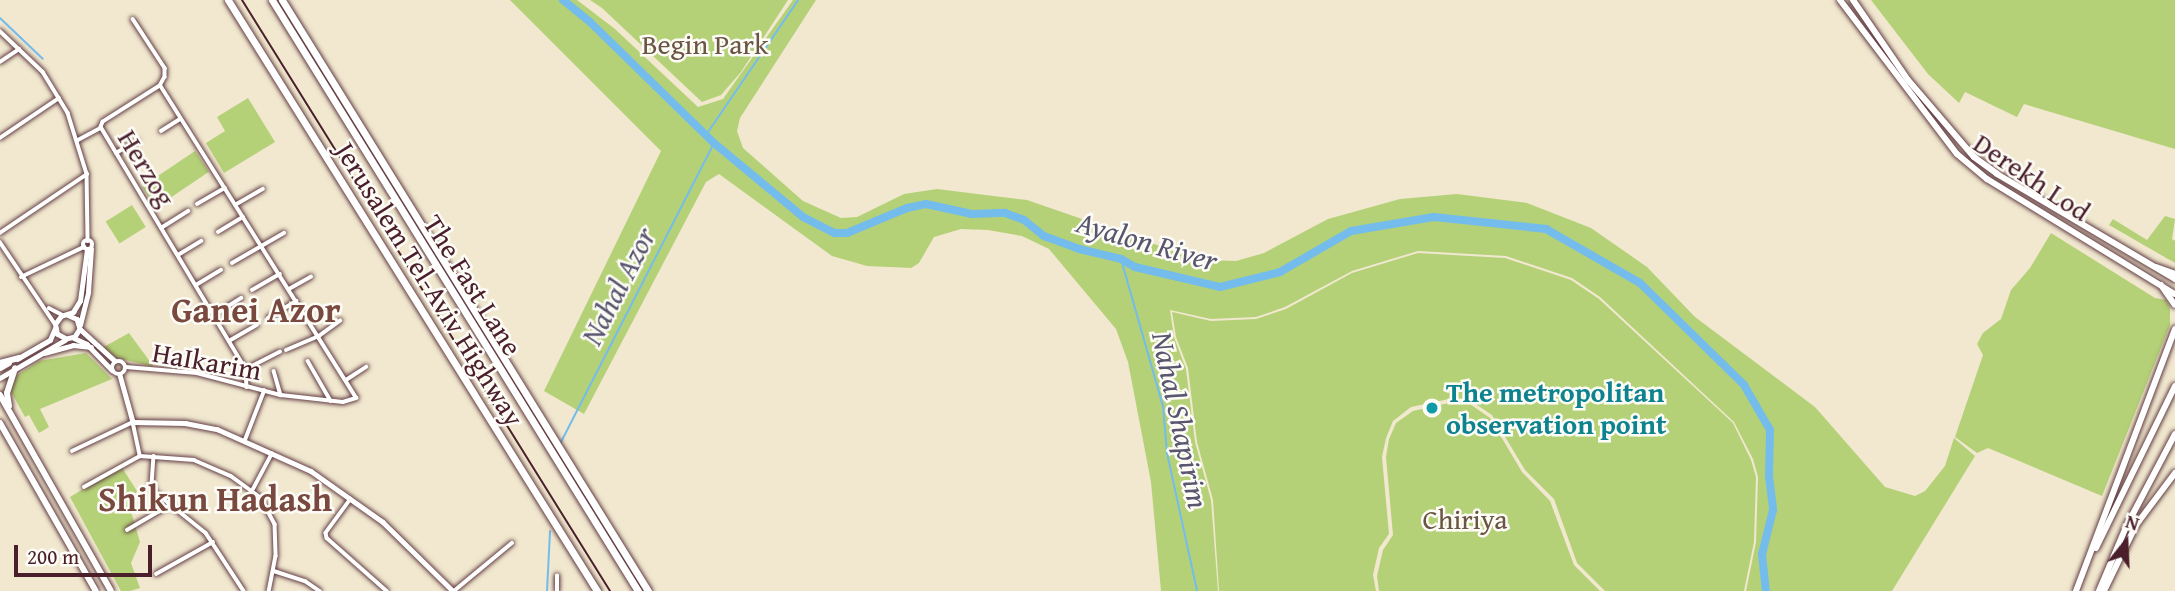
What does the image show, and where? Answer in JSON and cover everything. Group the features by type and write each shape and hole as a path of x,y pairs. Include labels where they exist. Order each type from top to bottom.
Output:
{"highway":[{"name":"Jerusalem Tel-Aviv Highway","path":"228,0 597,591"},
{"name":"The Fast Lane","path":"272,0 638,591"},
{"name":"Jerusalem Tel-Aviv Highway","path":"282,0 648,591"}],"main road":[{"name":"Derekh Lod","path":"1840,0 1958,154 1987,178 2175,294"},
{"name":"Derekh Lod","path":"1853,0 1908,80 1974,156 1997,174 2175,276"},
{"path":"2161,285 2175,305"},
{"path":"2077,591 2175,329"},
{"path":"0,365 19,358"},
{"path":"11,415 7,393 15,368"},
{"path":"2077,591 2114,507 2175,386"},
{"path":"0,395 111,591"},
{"path":"0,423 96,591"},
{"path":"2101,591 2126,527 2175,434"},
{"path":"2101,591 2136,525 2175,473"}],"street":[{"path":"78,140 101,128 103,122 160,86 165,78 165,68 133,19"},
{"path":"0,32 43,72 59,98 78,140 87,174 88,241 93,244 21,277"},
{"path":"0,62 19,49"},
{"path":"160,86 346,380 366,367"},
{"path":"0,138 59,98"},
{"path":"161,131 180,119"},
{"name":"Herzog","path":"101,128 246,369 247,387"},
{"path":"116,153 137,141"},
{"path":"0,233 87,174"},
{"path":"197,204 225,188"},
{"path":"235,205 263,189"},
{"name":"Herzog","path":"161,228 188,211"},
{"path":"218,232 243,217"},
{"path":"232,263 284,233"},
{"path":"178,255 201,241"},
{"path":"0,242 21,277 41,302 59,336 66,339"},
{"path":"19,358 50,340 55,326 78,306 83,293 87,248"},
{"path":"73,338 80,327 88,292 87,248"},
{"path":"196,285 221,270"},
{"path":"252,290 280,274"},
{"path":"289,289 311,277"},
{"path":"214,315 241,298"},
{"path":"268,318 297,300"},
{"path":"41,302 76,318 80,327 115,361 122,361 126,367 120,375"},
{"path":"286,349 319,336 340,321"},
{"path":"229,341 257,325"},
{"path":"0,378 66,339 73,338 91,347 120,375 140,456"},
{"path":"33,357 73,345 91,347"},
{"path":"246,369 280,352"},
{"path":"112,370 115,361"},
{"path":"308,361 331,401"},
{"name":"HaIkarim","path":"126,367 197,373 264,391 343,402 356,398 346,380"},
{"name":"HaIkarim","path":"274,371 281,394"},
{"path":"245,440 264,391"},
{"path":"72,451 133,422 185,423 216,429 311,471 352,498 408,543 453,591 512,543"},
{"path":"253,489 273,453"},
{"path":"84,487 140,456 154,456 194,460 253,489 270,511 275,524 274,571 269,591"},
{"path":"154,456 152,483 155,492 169,506 195,523 213,542 244,591"},
{"path":"352,498 326,533 327,538 387,591"},
{"path":"127,530 169,506"},
{"path":"156,574 213,542"},
{"path":"274,571 305,581 320,591"},
{"path":"557,576 557,591"},
{"path":"231,591 239,586"}],"green space":[{"path":"510,0 577,0 615,29 698,107 723,99 793,0 816,0 740,118 737,131 743,148 803,201 841,218 857,217 904,194 937,189 1027,200 1186,255 1207,260 1236,261 1264,253 1328,219 1400,199 1457,194 1527,203 1591,228 1647,267 1695,317 1815,407 1885,487 1915,496 1925,491 1945,466 1954,438 1975,456 1892,591 1746,591 1756,542 1758,477 1753,459 1734,422 1600,297 1572,278 1506,256 1418,251 1352,271 1285,307 1256,317 1211,319 1170,310 1174,337 1186,369 1195,442 1211,500 1218,591 1161,591 1151,482 1128,362 1116,329 1049,249 1022,236 961,229 934,237 919,263 911,268 867,266 832,256 719,174 706,182 584,414 544,391 661,151"},
{"name":"Begin Park","path":"590,0 788,0 741,72 721,95 702,102 602,8"},
{"path":"1871,0 2175,0 2175,149 2024,104 2017,117 1965,92 1959,103 1928,74"},
{"path":"248,98 275,142 224,173 206,143 225,131 217,117"},
{"path":"195,151 209,172 156,208 142,187"},
{"path":"132,205 146,227 119,243 106,221"},
{"path":"2165,216 2175,219 2172,239 2175,241 2175,263 2109,225 2113,219 2147,240"},
{"path":"2051,233 2155,298 2166,300 2170,308 2170,325 2102,496 1988,448 1977,453 1955,437 1983,355 1977,344 1983,333 2001,319 2011,290 2030,268"},
{"path":"1418,253 1505,258 1571,280 1599,299 1733,423 1756,477 1754,542 1744,591 1605,591 1577,563 1554,499 1525,470 1492,415 1471,401 1449,399 1411,407 1393,421 1386,438 1382,457 1389,534 1379,548 1373,575 1376,591 1219,591 1213,500 1197,442 1188,368 1176,337 1172,312 1211,321 1256,319 1286,309 1352,273"},
{"path":"129,333 154,367 110,356 102,348"},
{"path":"86,353 112,379 40,409 49,427 39,433 29,415 25,417 10,390 16,376 39,361"},
{"name":"Chiriya","path":"1449,403 1470,404 1490,418 1522,472 1550,501 1574,565 1600,591 1379,591 1377,576 1383,550 1393,535 1386,457 1389,439 1396,423 1413,411"},
{"path":"121,466 137,491 130,508 140,542 131,563 140,588 130,591 121,591 70,497"}],"waterway":[{"name":"Ayalon River","path":"563,0 590,22 714,143 803,217 835,233 847,233 907,208 926,204 972,214 1005,213 1024,220 1044,236 1079,249 1121,259 1135,267 1220,287 1280,272 1351,231 1434,217 1546,229 1640,283 1744,385 1770,430 1769,476 1773,510 1762,554 1766,591"},
{"path":"706,135 798,0"},
{"name":"Nahal Azor","path":"0,18 43,59"},
{"name":"Nahal Azor","path":"560,444 714,143"},
{"name":"Nahal Shapirim","path":"1121,259 1163,406 1167,453 1197,591"},
{"name":"Nahal Azor","path":"547,591 550,531"}],"railway":[{"path":"242,0 610,591"}],"place":[{"name":"The metropolitan observation point","path":"1432,408"}],"district":[{"name":"Ganei Azor","path":"256,310"},
{"name":"Shikun Hadash","path":"215,499"}]}
